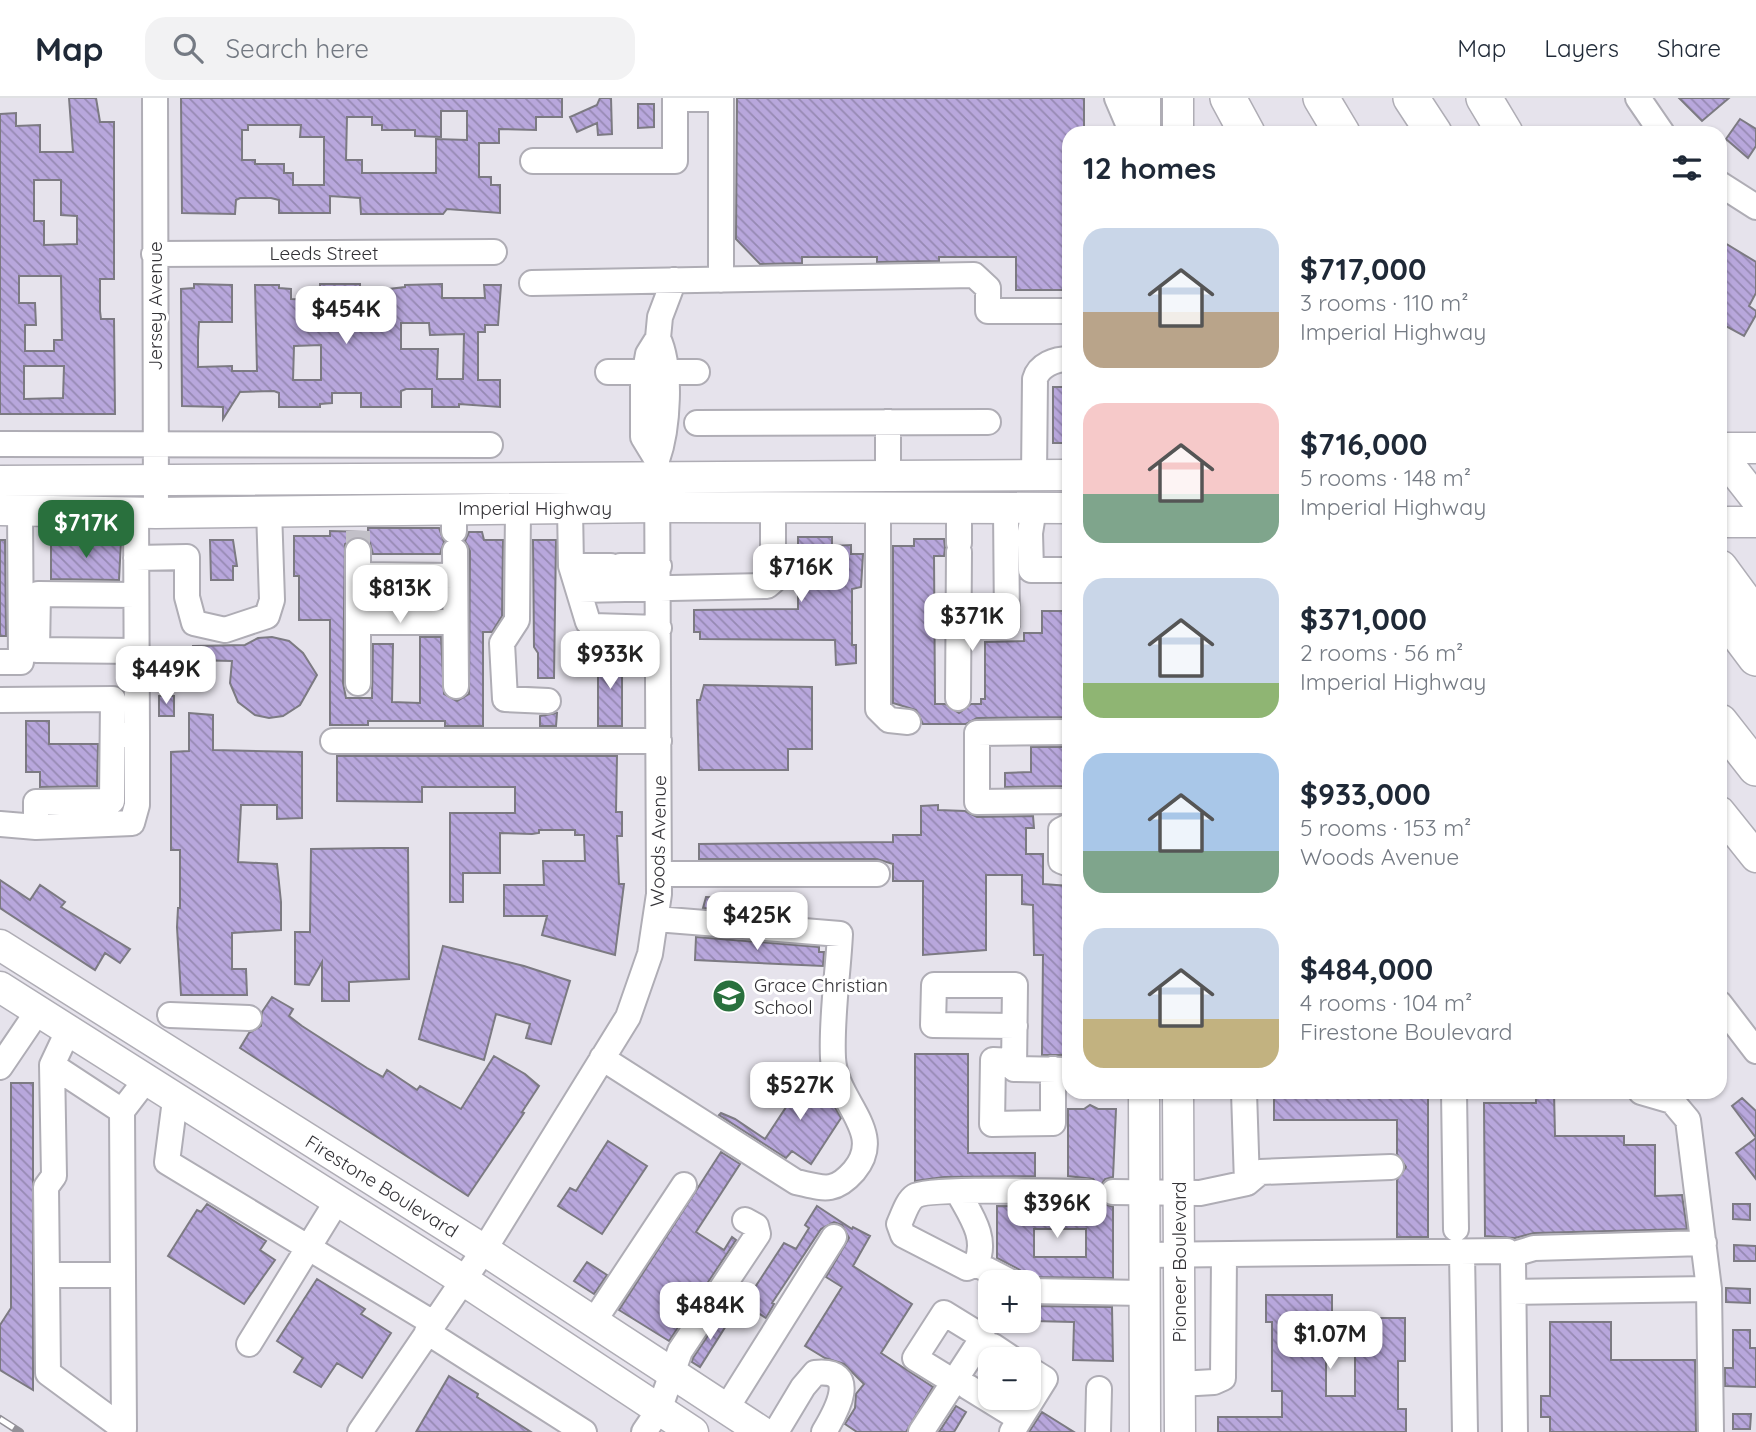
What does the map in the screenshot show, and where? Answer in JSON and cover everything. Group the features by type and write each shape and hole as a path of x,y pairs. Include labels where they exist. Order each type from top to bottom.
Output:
{"highway":[{"path":"1228,98 1243,126"},
{"path":"1321,98 1338,126"},
{"path":"1411,98 1429,126"},
{"path":"1484,98 1501,126"},
{"path":"1727,578 1756,617"},
{"path":"1727,619 1756,658"},
{"path":"1727,731 1756,768"}],"main road":[{"path":"1145,98 1145,126"},
{"path":"1178,98 1178,126"},
{"path":"1727,450 1756,448"},
{"path":"1727,460 1756,499"},
{"name":"Imperial Highway","path":"0,481 156,481 657,469 888,475 1062,475"},
{"name":"Imperial Highway","path":"10,510 269,510 358,530 454,530 517,508 1062,508"},
{"path":"1727,522 1756,522"},
{"path":"1727,821 1756,857"},
{"name":"Firestone Boulevard","path":"0,945 484,1250 762,1432"},
{"name":"Firestone Boulevard","path":"0,987 463,1280 651,1421 693,1432"},
{"name":"Pioneer Boulevard","path":"1144,1099 1145,1432"},
{"name":"Pioneer Boulevard","path":"1178,1099 1180,1432"}],"street":[{"name":"Jersey Avenue","path":"125,735 136,651 136,558 156,481 155,98"},
{"path":"1118,98 1129,126"},
{"path":"1638,98 1657,126"},
{"path":"533,161 675,161 676,99 721,99 721,280"},
{"path":"1727,188 1756,207"},
{"name":"Leeds Street","path":"154,254 494,253"},
{"path":"532,283 974,275 988,288 988,311 1062,311"},
{"path":"657,469 643,437 655,372 648,354 658,338 660,317 674,281"},
{"path":"1034,475 1035,379 1038,371 1053,361 1062,360"},
{"path":"608,372 697,372"},
{"path":"888,422 888,475"},
{"path":"697,423 988,422"},
{"path":"0,444 490,445"},
{"name":"Woods Avenue","path":"360,1432 484,1250 628,1017 650,954 660,874 657,469"},
{"path":"517,508 517,620 502,643 505,699 548,701"},
{"path":"570,508 571,566 588,622 593,626 659,628"},
{"path":"571,566 616,566 659,576 767,586 773,580 773,509"},
{"path":"877,509 878,709 889,720 908,722"},
{"path":"958,698 959,509"},
{"path":"1020,509 1030,533 1031,570 1062,570"},
{"path":"1007,624 1020,509"},
{"path":"10,510 10,662"},
{"path":"136,558 187,558 187,597 194,623 225,630 267,616 272,600 269,510"},
{"path":"358,530 358,683"},
{"path":"454,530 456,686"},
{"path":"359,575 455,576"},
{"path":"579,590 659,576"},
{"path":"136,595 38,594 37,650 136,651"},
{"path":"359,622 455,622"},
{"path":"0,700 113,699 125,735 138,805 132,823 36,827 0,824"},
{"path":"1062,732 977,733 977,802 1062,801"},
{"path":"36,827 36,802 112,801 125,735"},
{"path":"333,741 659,741"},
{"path":"1062,830 1062,861"},
{"path":"660,874 877,874"},
{"path":"602,1058 796,1182 821,1188 842,1184 862,1161 867,1150 859,1123 841,1092 833,1059 840,934 656,919"},
{"path":"0,1067 38,1012"},
{"path":"1727,1013 1756,1051"},
{"path":"170,1015 249,1018"},
{"path":"1014,1061 993,1060 992,1124 1052,1123 1061,1070 1014,1069 1015,1026"},
{"path":"68,1031 52,1065 54,1176 46,1187 48,1373 124,1429 122,1111 145,1081"},
{"path":"52,1065 122,1111"},
{"path":"1244,1099 1247,1183"},
{"path":"1454,1099 1456,1229"},
{"path":"1665,1099 1672,1101 1688,1120 1709,1289 1711,1432"},
{"path":"175,1100 167,1162 308,1247 583,1432"},
{"path":"1113,1192 1200,1193 1247,1183 1260,1172 1391,1167"},
{"path":"594,1321 684,1185"},
{"path":"958,1192 980,1233 980,1255 976,1264 967,1268 903,1235 899,1224 912,1198 918,1194 958,1192 1086,1192"},
{"path":"249,1344 337,1201"},
{"path":"651,1421 680,1351 758,1234 756,1226 745,1220"},
{"path":"726,1409 834,1237"},
{"path":"1511,1255 1534,1248 1704,1243"},
{"path":"1144,1255 1507,1251 1511,1255 1514,1292 1515,1432"},
{"path":"1462,1253 1465,1432"},
{"path":"1180,1384 1214,1382 1223,1378 1224,1256"},
{"path":"976,1264 988,1270"},
{"path":"47,1275 123,1275"},
{"path":"1514,1292 1709,1289"},
{"path":"1041,1291 1144,1293"},
{"path":"776,1432 803,1387 815,1373 826,1372 837,1378 844,1393 841,1405 824,1432"},
{"path":"921,1432 961,1385 1016,1426 1026,1410"},
{"path":"1098,1432 1099,1389"}],"building":[{"path":"69,98 96,98 100,122 114,122 114,279 100,279 100,311 101,319 114,319 115,414 0,414 0,114 16,113 16,126 40,125 40,152 73,152","holes":["34,180 61,180 61,215 77,216 77,244 44,245 44,221 34,221","19,276 61,276 62,340 54,340 54,351 25,351 25,325 36,325 35,303 19,303","24,366 64,366 63,398 24,399"]},
{"path":"181,98 562,98 562,117 536,117 536,130 499,129 499,143 479,143 479,177 491,177 491,185 500,185 500,213 447,209 443,214 361,214 360,198 330,196 330,213 279,213 279,200 240,198 236,200 235,214 182,213","holes":["441,111 467,111 467,140 436,139 436,173 362,173 362,160 346,160 347,117 372,117 372,125 382,125 382,130 415,130 415,136 441,137","248,125 301,125 300,137 324,137 324,185 293,185 293,173 284,173 284,164 255,164 255,160 242,160 242,130 248,130"]},
{"path":"600,98 611,98 612,134 598,135 597,123 577,132 570,117 597,105"},
{"path":"737,98 1084,98 1084,126 1062,126 1062,290 1016,290 1016,257 939,257 939,261 877,262 877,257 802,257 802,263 760,264 736,239"},
{"path":"1679,98 1729,98 1702,121"},
{"path":"638,104 654,104 654,127 638,128"},
{"path":"1740,119 1756,129 1756,146 1748,158 1727,138"},
{"path":"1727,244 1756,262 1756,293 1749,306 1756,311 1756,315 1744,336 1727,327"},
{"path":"194,284 232,285 232,322 199,322 198,367 232,366 232,371 257,371 255,285 279,285 279,288 291,289 291,299 316,300 320,297 320,284 360,284 360,297 389,297 389,289 405,285 442,284 442,298 485,298 484,285 501,285 498,325 485,325 485,332 478,332 478,380 500,380 500,407 459,404 459,407 432,407 432,389 401,391 401,407 361,407 361,393 332,393 332,403 320,404 320,407 279,407 279,393 274,391 240,392 223,419 223,407 182,406 181,289 194,288","holes":["401,323 429,323 430,335 464,334 463,379 437,379 438,349 401,349","321,345 321,380 293,380 294,346"]},
{"path":"1053,387 1062,387 1062,443 1053,443"},
{"path":"368,528 439,528 444,542 440,554 373,554 370,543 359,536 345,544 343,683 346,698 372,698 373,644 393,644 392,702 420,703 420,637 441,637 444,694 457,701 469,694 470,551 465,541 469,532 482,532 484,540 503,540 502,616 492,632 483,632 483,726 445,726 445,721 368,721 368,725 330,725 330,620 299,620 299,576 294,576 294,536 330,536 330,531 368,532"},
{"path":"798,537 832,537 832,546 851,545 851,554 863,554 861,587 852,589 852,645 856,645 856,663 836,665 835,640 700,639 700,632 694,632 694,610 798,609"},
{"path":"914,539 944,539 944,556 934,556 935,704 945,704 959,713 971,704 981,704 981,699 985,699 985,642 1024,641 1024,633 1042,633 1042,611 1062,611 1062,717 977,718 966,724 923,724 916,710 893,703 893,546 914,546"},
{"path":"0,540 5,540 6,636 0,636"},
{"path":"210,540 233,540 237,566 233,566 233,580 211,580"},
{"path":"533,540 556,540 554,678 538,678 538,653 534,647"},
{"path":"51,541 121,541 119,580 51,579"},
{"path":"272,637 289,641 303,653 317,675 300,705 283,716 269,718 255,715 238,702 230,683 232,661 193,660 193,646 245,645 258,638"},
{"path":"601,653 619,653 619,665 622,665 622,726 598,726 598,665 601,665"},
{"path":"704,685 812,687 812,749 788,749 788,770 699,770 697,700 700,700"},
{"path":"159,696 174,696 174,716 159,716"},
{"path":"189,713 213,715 213,750 302,752 302,818 277,819 277,805 241,805 238,862 277,864 281,902 281,930 232,933 232,969 246,969 247,995 181,995 177,927 180,908 180,850 171,850 171,752 189,751"},
{"path":"557,713 556,726 540,726 540,716"},
{"path":"26,721 49,721 49,744 98,744 97,786 40,787 40,772 26,772"},
{"path":"1031,747 1062,747 1062,786 1005,787 1005,773 1031,772"},
{"path":"337,756 617,756 616,812 622,812 622,836 617,836 619,884 624,884 615,955 542,935 547,916 504,916 504,885 544,885 543,861 585,861 584,835 575,835 575,830 539,830 539,833 532,834 500,833 500,873 463,873 463,902 450,902 450,813 515,813 515,787 422,787 422,802 337,801"},
{"path":"938,805 938,810 965,811 977,817 1033,816 1034,828 1026,828 1026,854 1043,854 1043,884 1062,885 1062,1055 1042,1055 1043,955 1034,955 1033,905 1022,904 1022,875 986,875 986,950 923,955 923,881 893,881 893,864 877,859 699,859 699,844 893,842 893,835 921,835 921,806"},
{"path":"408,848 409,979 349,982 349,1001 322,1001 322,962 309,985 295,984 295,932 310,932 311,849"},
{"path":"0,880 30,900 40,885 65,902 61,907 130,949 120,963 105,953 95,970 0,908"},
{"path":"762,896 782,897 782,914 761,913"},
{"path":"706,897 725,898 725,910 703,908"},
{"path":"696,937 819,947 819,952 824,952 823,966 695,960"},
{"path":"443,946 524,966 570,981 551,1044 526,1038 530,1024 496,1014 484,1060 419,1039"},
{"path":"272,997 293,1009 289,1016 302,1026 367,1068 383,1077 387,1070 417,1090 420,1086 461,1109 494,1056 525,1074 539,1086 468,1196 240,1048 249,1033 261,1026 262,1012"},
{"path":"915,1054 968,1054 968,1153 1035,1153 1035,1176 944,1177 915,1181"},
{"path":"793,1074 829,1097 841,1118 811,1164 792,1151 786,1158 719,1115 721,1113 735,1119 765,1139 794,1095 783,1089"},
{"path":"11,1083 33,1083 33,1390 0,1370 0,1325 11,1308"},
{"path":"1742,1098 1756,1111 1756,1138 1732,1106"},
{"path":"1274,1099 1428,1099 1428,1237 1397,1237 1397,1180 1406,1167 1397,1154 1397,1120 1274,1120"},
{"path":"1536,1099 1554,1099 1555,1136 1624,1136 1624,1145 1655,1145 1655,1196 1682,1195 1687,1229 1534,1233 1515,1238 1485,1236 1484,1103 1536,1103"},
{"path":"1090,1105 1098,1109 1116,1109 1113,1177 1105,1179 1100,1187 1093,1179 1068,1176 1068,1109 1084,1109"},
{"path":"1756,1138 1756,1179 1736,1153"},
{"path":"608,1141 647,1166 602,1234 558,1206 570,1188 576,1191"},
{"path":"721,1152 740,1164 696,1232 724,1250 732,1237 736,1240 669,1341 619,1310"},
{"path":"1099,1197 1105,1204 1113,1207 1113,1278 1041,1277 1041,1270 1020,1270 997,1258 997,1206 1094,1205","holes":["1034,1229 1086,1229 1086,1257 1034,1257"]},
{"path":"207,1204 266,1241 260,1250 275,1260 244,1304 168,1256 197,1210 201,1212"},
{"path":"1733,1204 1750,1204 1750,1220 1733,1219"},
{"path":"817,1206 852,1229 853,1227 870,1236 853,1266 912,1304 881,1353 933,1387 906,1432 857,1432 845,1424 855,1408 856,1394 864,1384 844,1364 825,1358 805,1346 842,1287 826,1277 849,1238 842,1225 834,1222 821,1229 772,1303 774,1304 766,1318 744,1304 784,1243 796,1249 809,1228 805,1225"},
{"path":"1734,1245 1756,1246 1756,1261 1734,1261"},
{"path":"587,1262 607,1275 594,1294 574,1281"},
{"path":"317,1279 365,1309 361,1314 391,1333 362,1378 337,1363 321,1387 294,1372 303,1358 277,1341"},
{"path":"1726,1288 1750,1289 1750,1303 1726,1302"},
{"path":"1266,1295 1332,1295 1332,1318 1405,1318 1405,1361 1398,1361 1398,1409 1406,1409 1406,1432 1218,1432 1218,1417 1282,1417 1282,1391 1272,1391 1272,1322 1266,1322","holes":["1326,1352 1355,1352 1355,1396 1326,1396"]},
{"path":"1041,1306 1112,1307 1113,1361 1073,1360 1074,1322 1041,1321"},
{"path":"721,1316 729,1321 700,1367 692,1362 693,1358"},
{"path":"1550,1322 1611,1322 1611,1360 1695,1360 1696,1432 1550,1432 1550,1417 1541,1417 1541,1396 1550,1396"},
{"path":"1733,1330 1750,1330 1750,1348 1756,1348 1756,1387 1725,1386 1725,1368 1733,1368"},
{"path":"449,1376 478,1394 477,1397 531,1432 416,1432"},
{"path":"956,1406 966,1412 954,1432 939,1432"},
{"path":"1042,1412 1074,1432 1029,1432"},
{"path":"1733,1414 1751,1414 1750,1429 1733,1429"}],"tunnel":[{"path":"358,531 358,551"}],"railway":[{"path":"0,1419 20,1432"}],"place":[{"name":"Grace Christian School","path":"729,996"}]}
